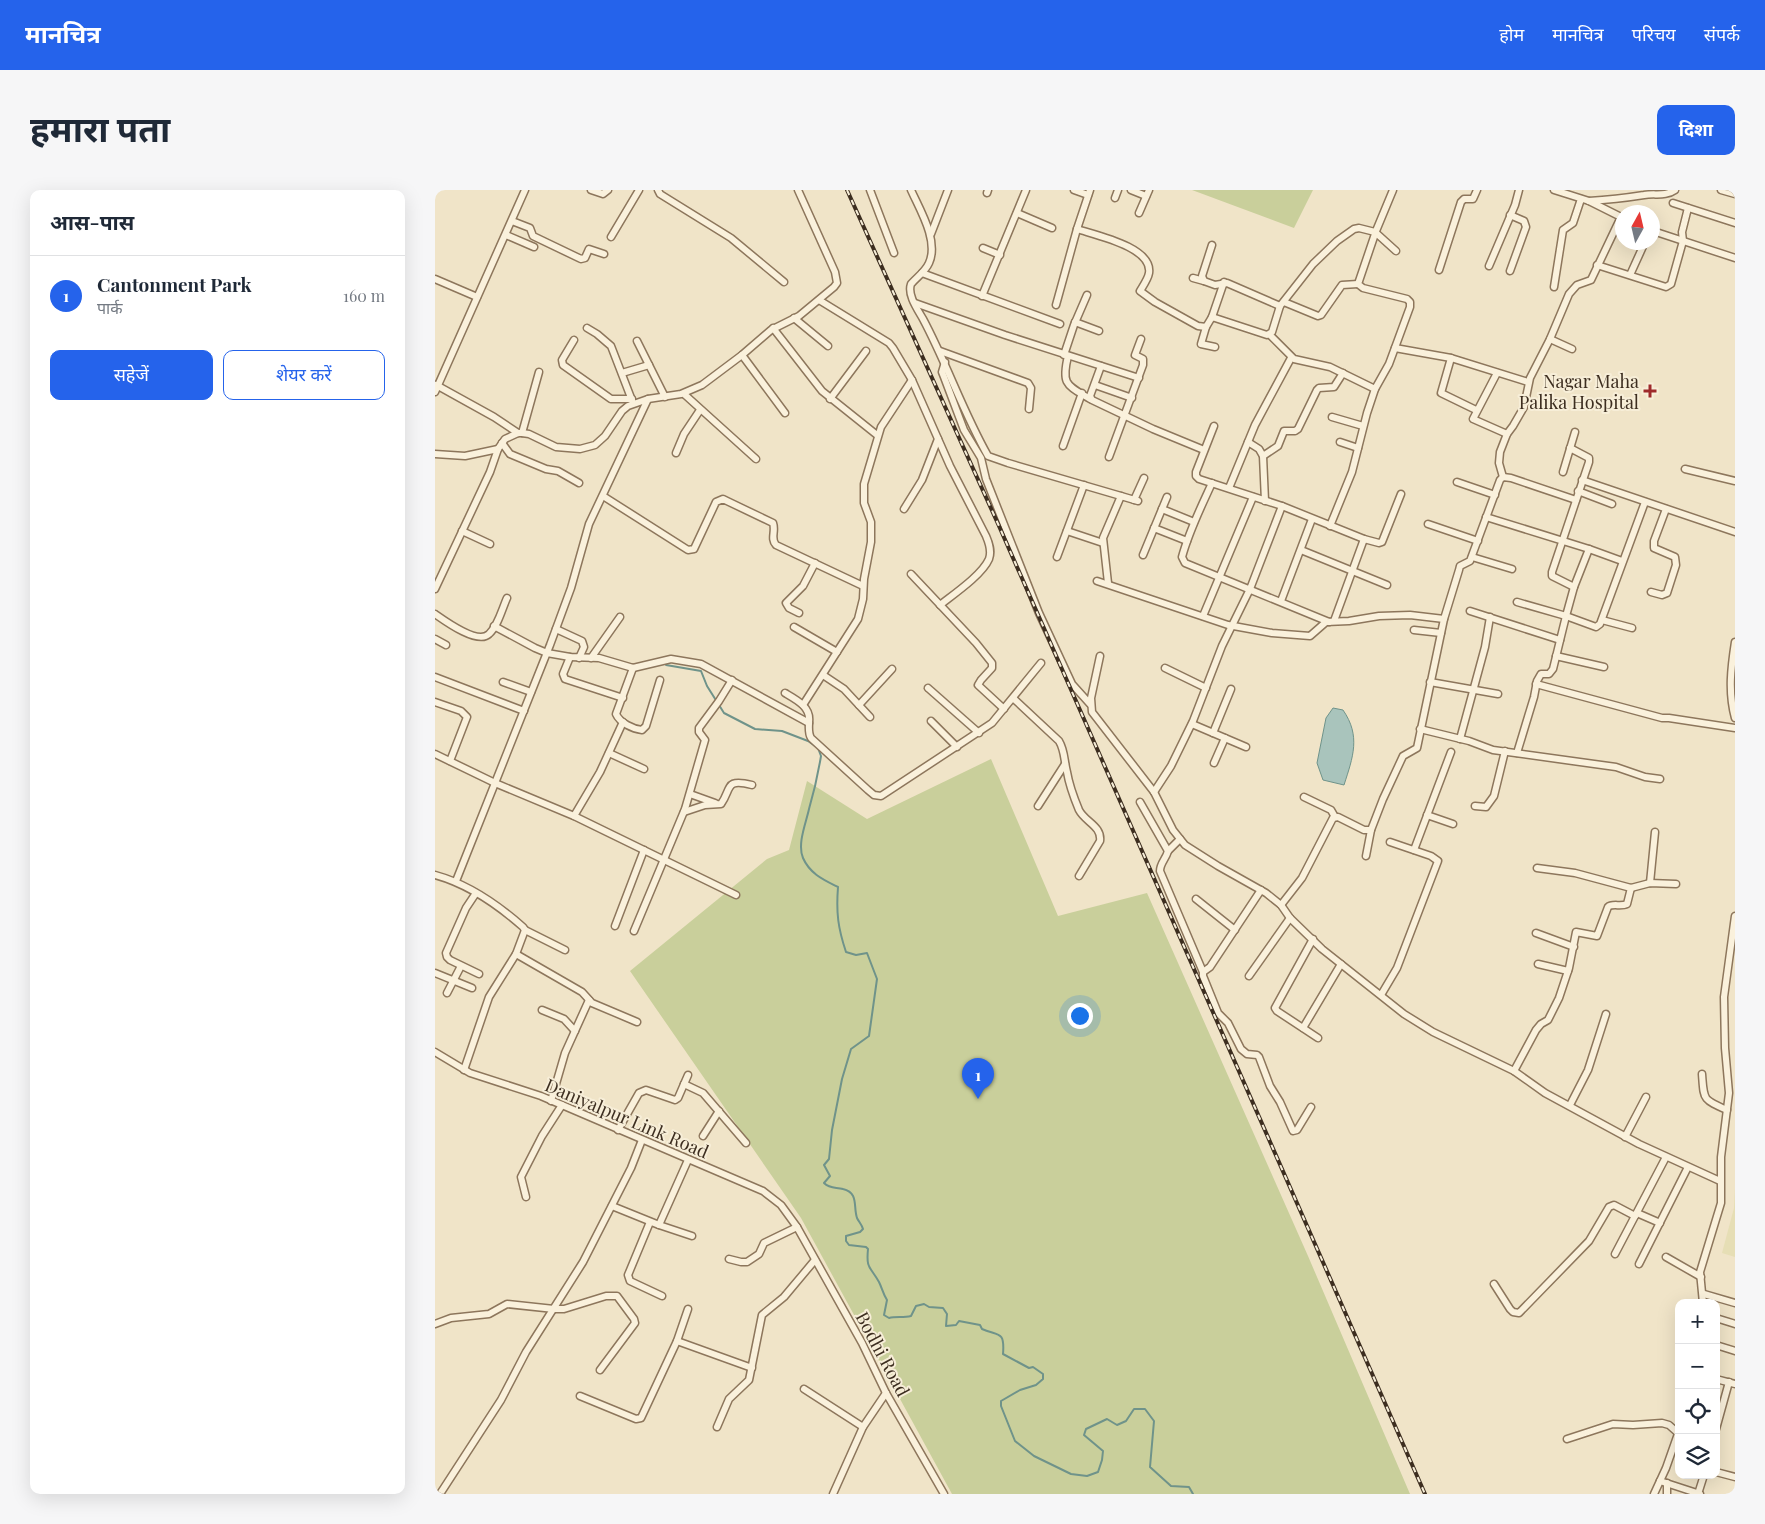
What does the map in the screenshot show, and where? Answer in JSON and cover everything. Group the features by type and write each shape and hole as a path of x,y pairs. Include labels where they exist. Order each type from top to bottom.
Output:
{"street":[{"path":"525,190 436,388 494,417 520,433 529,434 556,447 588,448 601,441 622,411 632,401"},
{"path":"591,190 603,194 608,190"},
{"path":"611,237 639,190"},
{"path":"658,190 660,194 731,238 784,282"},
{"path":"574,340 562,360 563,365 611,398 632,401 665,397 684,394 702,385 742,355 773,328 794,318 834,287 837,278 798,190"},
{"path":"870,190 894,253"},
{"path":"911,190 931,234"},
{"path":"948,190 931,234 929,264 910,287 915,303 940,351 988,456 1136,500 1143,478"},
{"path":"982,296 1026,190"},
{"path":"1056,305 1089,193 1074,190"},
{"path":"1115,198 1118,190"},
{"path":"1131,190 1147,193 1139,213"},
{"path":"1358,284 1375,232 1393,190"},
{"path":"1439,270 1461,202 1466,198 1473,199 1477,190"},
{"path":"1489,266 1511,215 1519,190"},
{"path":"1554,190 1589,201 1615,214"},
{"path":"1589,201 1648,194 1665,195 1675,190"},
{"path":"1721,190 1735,194"},
{"path":"1554,288 1563,230 1573,223 1581,198"},
{"path":"1673,203 1735,223"},
{"path":"1597,265 1666,287 1669,286 1683,241 1682,232 1688,208"},
{"path":"1017,213 1052,228"},
{"path":"1510,271 1526,227 1524,221 1511,215"},
{"path":"512,220 530,228 533,236 581,259 585,258 589,249 604,254"},
{"path":"1270,335 1282,304 1313,264 1337,241 1354,229 1359,228 1375,232 1395,252"},
{"path":"1077,229 1132,248 1146,259 1149,272 1140,291 1155,302 1198,326 1206,327"},
{"path":"1366,856 1371,830 1403,756 1417,748 1444,619 1459,570 1463,564 1468,563 1471,557 1503,477 1499,464 1500,452 1507,434 1524,407 1528,382 1550,340 1569,294 1577,286 1591,280 1615,231"},
{"path":"1660,233 1735,258"},
{"path":"506,235 534,247"},
{"path":"1204,281 1203,276 1212,245"},
{"path":"983,248 1000,255"},
{"path":"1630,275 1641,250"},
{"path":"922,273 1060,324"},
{"path":"1193,278 1215,285 1224,282 1318,316 1321,315 1342,285 1358,284 1363,288 1400,296 1410,302 1389,364 1375,389 1363,426 1352,472 1330,526"},
{"path":"435,279 477,297"},
{"path":"1215,347 1201,344 1206,327 1213,317 1224,282"},
{"path":"1087,295 1075,322 1066,355 1064,372 1066,379 1072,387 1125,416 1204,450"},
{"path":"819,300 889,343 912,380 938,439 986,536 990,553 985,565 968,583 941,605"},
{"path":"915,303 1139,378"},
{"path":"1213,317 1270,335 1291,358 1325,365 1375,389"},
{"path":"794,318 828,346"},
{"path":"1075,322 1099,331"},
{"path":"587,328 611,346 632,401"},
{"path":"773,328 814,383 830,399 877,435"},
{"path":"1109,457 1144,361 1135,355 1141,339"},
{"path":"1550,340 1572,349"},
{"path":"637,341 665,397"},
{"path":"1395,348 1451,358 1528,382"},
{"path":"830,399 866,351"},
{"path":"940,351 1028,383 1031,388 1029,409"},
{"path":"742,355 785,412"},
{"path":"1229,488 1255,425 1291,358"},
{"path":"1451,358 1441,393 1476,410"},
{"path":"945,362 942,372 964,430 981,458 986,479 1039,614 1072,684 1090,704"},
{"path":"622,373 649,365"},
{"path":"1091,398 1101,366"},
{"path":"435,454 465,456 500,446 520,433 539,372"},
{"path":"1263,456 1278,446 1284,430 1298,429 1317,390 1319,388 1334,387 1343,373"},
{"path":"1497,373 1473,417 1474,420 1507,434"},
{"path":"803,705 858,619 871,548 872,527 864,503 863,484 877,435 884,420 912,380"},
{"path":"1095,385 1132,398"},
{"path":"684,394 756,459"},
{"path":"1063,446 1082,394"},
{"path":"456,881 556,629 571,588 589,524 648,399"},
{"path":"676,453 684,434 701,410"},
{"path":"1333,417 1363,426"},
{"path":"1214,426 1196,476 1282,506 1330,526 1379,543 1383,542 1401,494"},
{"path":"1563,472 1575,432"},
{"path":"904,509 922,480 938,439"},
{"path":"1248,442 1259,449 1263,456 1265,501"},
{"path":"1340,442 1358,448"},
{"path":"500,446 510,454 546,470 558,471 579,483"},
{"path":"435,589 500,446"},
{"path":"1571,448 1589,458 1552,576 1574,587"},
{"path":"1685,469 1735,481"},
{"path":"1503,477 1575,500"},
{"path":"1582,480 1735,532"},
{"path":"1457,482 1495,495"},
{"path":"1212,483 1187,541 1182,557 1185,563 1332,622"},
{"path":"1057,557 1084,485"},
{"path":"1578,491 1612,504"},
{"path":"603,496 691,551 694,550 717,502 723,499 771,521 774,526 773,543 863,586"},
{"path":"1108,584 1103,538 1121,496"},
{"path":"1143,555 1167,497"},
{"path":"1203,616 1253,497"},
{"path":"1517,602 1596,627 1599,626 1645,502"},
{"path":"1155,792 1171,766 1192,724 1222,646 1250,588 1282,506"},
{"path":"1162,509 1194,522"},
{"path":"1651,592 1663,595 1667,593 1676,565 1675,557 1654,548 1654,540 1666,509"},
{"path":"1486,517 1622,561"},
{"path":"1281,601 1312,519"},
{"path":"1428,524 1478,541"},
{"path":"1154,528 1187,541"},
{"path":"462,531 490,544"},
{"path":"1067,531 1103,543"},
{"path":"1332,622 1364,538"},
{"path":"1517,753 1534,697 1536,684 1541,674 1551,673 1574,587 1589,549"},
{"path":"1301,550 1387,585"},
{"path":"1471,557 1512,569"},
{"path":"799,614 789,608 786,603 803,586 815,563"},
{"path":"911,574 992,662 992,668 978,685 1004,709"},
{"path":"1097,581 1167,606 1233,626 1306,637 1313,635 1324,623 1379,616 1410,615 1444,619"},
{"path":"435,614 475,636 488,635 507,598"},
{"path":"1470,611 1560,640"},
{"path":"591,658 620,616"},
{"path":"1460,739 1485,647 1490,617"},
{"path":"1602,620 1632,628"},
{"path":"494,626 518,640 547,653 570,658 599,658 633,668 677,659 701,664 809,723"},
{"path":"794,627 837,652"},
{"path":"556,629 582,640 584,647 579,658"},
{"path":"1414,630 1441,633"},
{"path":"435,639 445,645"},
{"path":"1735,642 1731,668 1735,718"},
{"path":"1101,656 1090,704 1092,712 1155,792 1173,830 1185,845 1261,890 1281,905 1290,918 1322,949 1404,1014 1433,1032 1514,1071 1545,1093 1570,1105 1625,1137 1666,1158 1720,1181"},
{"path":"1556,656 1604,667"},
{"path":"570,658 563,674 565,679 623,698"},
{"path":"785,693 803,705 810,715 809,735 811,738 868,790 878,796 887,793 992,723 1041,663"},
{"path":"633,668 616,714 623,722 635,728 644,729 660,680"},
{"path":"1165,668 1206,688"},
{"path":"859,705 892,669"},
{"path":"823,675 844,689 869,718"},
{"path":"435,677 524,711"},
{"path":"633,931 690,794 705,740 699,732 699,728 732,680"},
{"path":"503,682 531,692"},
{"path":"1430,682 1498,694"},
{"path":"1536,684 1662,718 1735,728"},
{"path":"928,688 979,733"},
{"path":"1213,733 1231,689"},
{"path":"1013,698 1059,741 1069,781 1079,810 1083,817 1101,835 1079,876"},
{"path":"435,702 461,711 467,717 450,761"},
{"path":"931,721 957,747"},
{"path":"574,816 600,772 623,722"},
{"path":"1192,724 1246,747"},
{"path":"1420,729 1493,750 1616,767 1645,777 1660,779"},
{"path":"1214,763 1225,738"},
{"path":"1413,850 1451,752"},
{"path":"1475,806 1486,807 1492,800 1505,752"},
{"path":"609,753 645,769"},
{"path":"435,754 495,783 574,816 736,895"},
{"path":"1038,806 1065,764"},
{"path":"684,812 705,805 719,805 723,803 729,786 739,782 752,785"},
{"path":"690,794 719,805"},
{"path":"1304,797 1331,810 1335,817 1364,830 1371,830"},
{"path":"1140,802 1168,851"},
{"path":"1427,815 1453,824"},
{"path":"1281,905 1302,878 1335,817"},
{"path":"1650,883 1655,832"},
{"path":"1180,839 1168,851 1167,856 1161,863 1160,871 1203,972 1218,1013 1228,1023 1241,1049 1247,1054 1259,1057 1269,1086 1280,1102 1293,1131 1297,1130 1311,1107"},
{"path":"1381,995 1397,968 1438,864 1437,859 1391,842"},
{"path":"615,926 644,850"},
{"path":"1537,868 1575,873 1631,888 1650,883 1676,884"},
{"path":"435,875 456,881 505,911 525,930 565,950"},
{"path":"1514,1071 1536,1030 1548,1020 1559,998 1568,971 1577,932 1597,936 1609,905 1623,906 1627,904 1631,888"},
{"path":"1203,972 1210,967 1261,890"},
{"path":"476,893 466,908 446,953 450,960 479,974"},
{"path":"1197,899 1235,930"},
{"path":"1703,1299 1701,1277 1703,1261 1711,1241 1721,1202 1722,1143 1729,1093 1725,1048 1724,997 1735,916"},
{"path":"1249,976 1290,918"},
{"path":"464,1070 489,997 516,954 525,930"},
{"path":"1536,933 1574,947"},
{"path":"1313,939 1275,1008 1318,1038"},
{"path":"516,954 582,992 589,1000 637,1022"},
{"path":"1303,1028 1341,964"},
{"path":"1538,964 1568,971"},
{"path":"447,993 461,966"},
{"path":"435,973 472,988"},
{"path":"551,1101 565,1053 589,1000"},
{"path":"543,1010 564,1019 575,1031"},
{"path":"1570,1105 1587,1070 1606,1014"},
{"name":"Daniyalpur Link Road","path":"435,1052 464,1070 562,1105 763,1191 781,1205 797,1227"},
{"path":"1702,1074 1706,1100 1727,1110"},
{"path":"618,1130 642,1090 675,1100 678,1098 688,1075"},
{"path":"684,1084 703,1093 746,1142"},
{"path":"1625,1137 1646,1097"},
{"path":"526,1197 521,1177 541,1136 562,1105"},
{"path":"703,1136 719,1111"},
{"path":"440,1494 496,1409 526,1352 583,1262 612,1206 642,1140"},
{"path":"1615,1254 1666,1158"},
{"path":"659,1225 687,1160"},
{"path":"1639,1264 1688,1167"},
{"path":"1494,1284 1510,1309 1513,1312 1519,1313 1589,1242 1609,1207 1614,1205 1660,1223"},
{"path":"612,1206 650,1222 692,1236"},
{"path":"650,1222 628,1275 630,1281 662,1296"},
{"path":"729,1259 747,1262 756,1257 766,1242 797,1227"},
{"name":"Bodhi Road","path":"797,1227 826,1282 862,1343 886,1392 944,1494"},
{"path":"1665,1256 1701,1277"},
{"path":"717,1427 729,1399 749,1380 762,1315 784,1297 817,1262"},
{"path":"1703,1294 1735,1303"},
{"path":"435,1324 451,1318 489,1314 511,1304 556,1306 564,1309 606,1296 614,1296 619,1298 635,1323 600,1370"},
{"path":"580,1396 639,1419 641,1418 677,1341 688,1309"},
{"path":"1720,1319 1735,1324"},
{"path":"677,1341 752,1368"},
{"path":"1720,1346 1735,1351"},
{"path":"1720,1418 1732,1383"},
{"path":"803,1389 863,1427"},
{"path":"833,1494 863,1427 886,1392"},
{"path":"1567,1439 1613,1424 1662,1423 1675,1430"},
{"path":"1654,1494 1663,1482 1677,1434"},
{"path":"1720,1473 1735,1477"},
{"path":"1663,1482 1699,1494 1703,1479"},
{"path":"1663,1482 1667,1494"}],"shaded area":[{"path":"1735,1188 1735,1257 1722,1253 1734,1208"}],"green space":[{"path":"1192,190 1313,190 1294,228"},
{"path":"991,759 1058,916 1147,893 1308,1256 1410,1494 952,1494 801,1218 630,971 767,859 789,850 807,781 867,819"}],"water":[{"path":"1333,708 1343,710 1349,720 1354,738 1354,747 1344,785 1323,780 1317,763 1326,718"}],"waterway":[{"path":"666,665 701,671 707,686 724,713 755,729 782,731 808,741 818,748 821,756 803,834 801,852 806,864 813,872 838,887 838,920 846,952 856,955 867,953 877,979 869,1036 851,1049 842,1079 832,1130 829,1159 824,1165 830,1176 824,1183 831,1187 848,1191 853,1197 857,1218 863,1229 860,1232 846,1236 846,1241 849,1245 866,1247 868,1249 868,1264 887,1300 884,1315 889,1318 911,1316 916,1306 924,1304 929,1307 943,1308 947,1314 946,1326 956,1325 959,1321 980,1325 982,1329 999,1335 1003,1341 1003,1354 1029,1368 1033,1367 1043,1374 1043,1379 1036,1385 1020,1390 1001,1401 1001,1406 1015,1441 1034,1456 1071,1474 1087,1476 1098,1472 1103,1451 1084,1435 1086,1429 1107,1419 1117,1425 1126,1421 1134,1409 1145,1409 1154,1421 1150,1467 1171,1486 1189,1487 1193,1494"}],"railway":[{"path":"847,190 999,526 1425,1494"}],"place":[{"name":"Nagar Maha Palika Hospital","path":"1650,391"},
{"name":"Cantonment Park","path":"978,1099"}]}
